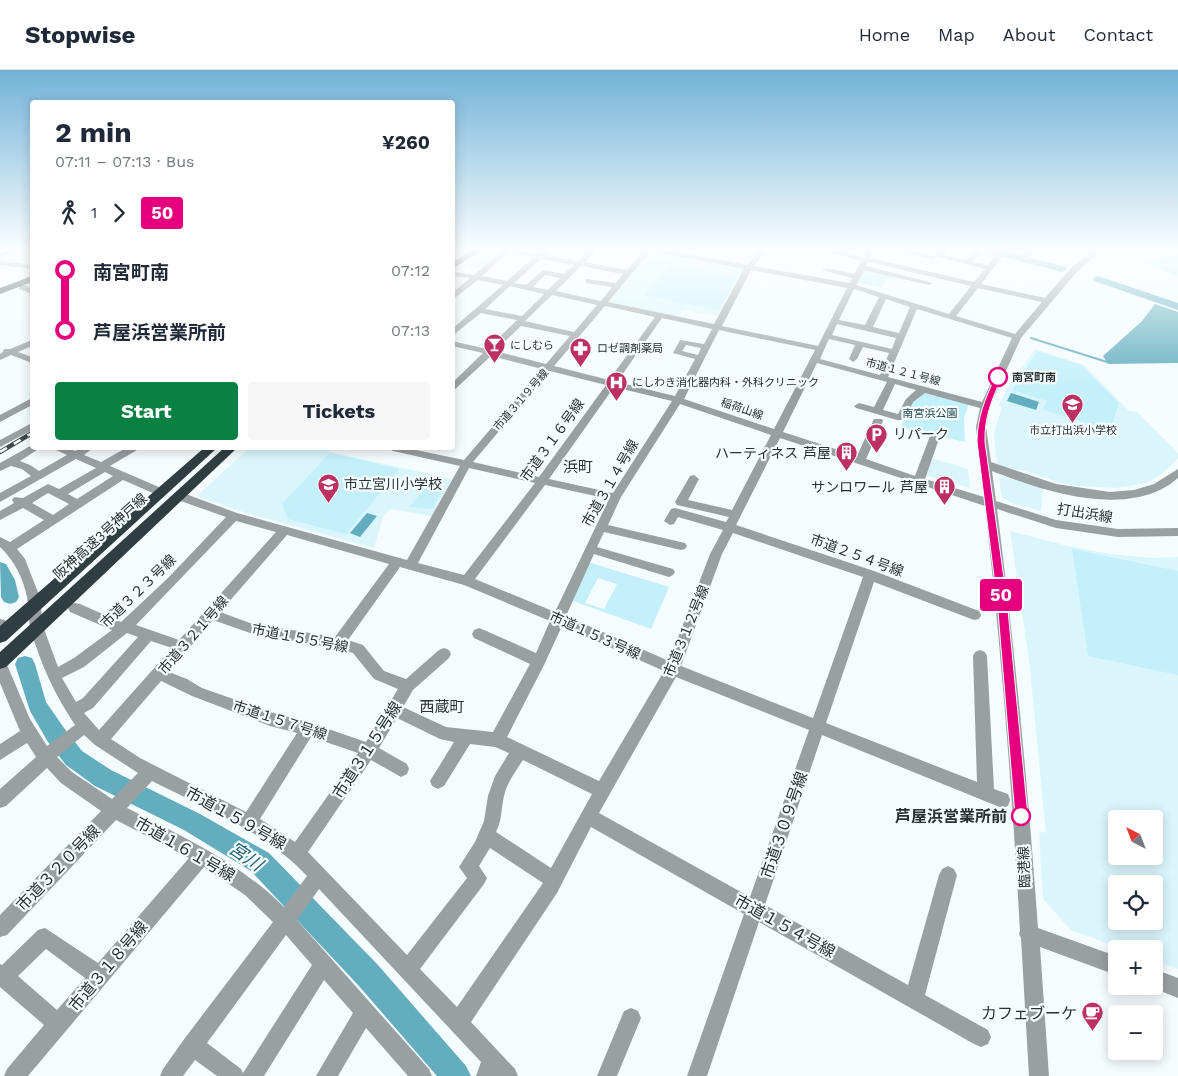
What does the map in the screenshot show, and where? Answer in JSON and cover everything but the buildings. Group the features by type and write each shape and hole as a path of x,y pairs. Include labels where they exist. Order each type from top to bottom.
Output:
{"highway":[{"path":"0,625 201,450"},
{"name":"阪神高速3号神戸線","path":"0,636 209,450"},
{"name":"阪神高速3号神戸線","path":"0,650 220,450"},
{"path":"0,663 229,450"}],"street":[{"path":"455,331 496,296"},
{"path":"455,386 547,296"},
{"path":"569,296 821,349"},
{"name":"市道３１９号線","path":"338,643 404,563 466,464 578,335 608,296"},
{"name":"市道３１４号線","path":"497,740 539,661 590,549 616,498 678,400 734,296"},
{"name":"市道３１２号線","path":"458,1023 554,880 602,791 673,669 716,554 846,296"},
{"path":"868,328 884,296 1017,337"},
{"path":"951,317 967,296"},
{"path":"1025,296 1046,301"},
{"name":"臨港線","path":"1039,1076 1028,934 1022,820 1002,600 981,427 985,406 1017,337 1051,296"},
{"path":"860,461 878,416 895,352 915,306"},
{"path":"480,310 578,335"},
{"name":"市道３１６号線","path":"467,581 542,481 660,315"},
{"path":"834,321 902,336"},
{"path":"827,336 895,352"},
{"path":"701,358 677,353 684,342 707,347"},
{"path":"0,357 30,344"},
{"name":"稲荷山線","path":"455,344 678,400 990,504"},
{"path":"853,359 860,344"},
{"path":"0,348 30,359"},
{"name":"市道１２１号線","path":"815,360 985,406"},
{"path":"859,406 878,416 901,418 910,401 923,390"},
{"path":"0,419 30,403"},
{"path":"0,419 30,430"},
{"path":"0,444 30,430"},
{"path":"919,481 935,436"},
{"path":"0,468 31,450"},
{"path":"64,450 155,490"},
{"path":"2,496 84,450"},
{"path":"60,494 131,450"},
{"path":"401,450 616,498"},
{"path":"10,462 26,467 38,476"},
{"path":"985,464 1050,486 1091,494 1114,495 1155,488 1170,481 1178,473"},
{"path":"5,544 53,520 121,476"},
{"path":"694,479 681,502 733,521"},
{"path":"0,516 48,488 78,504"},
{"path":"2,496 22,502 53,520"},
{"name":"市道１５３号線","path":"179,496 234,516 467,581 559,618 673,669 1002,800"},
{"name":"打出浜線","path":"990,504 1056,524 1097,532 1150,534 1178,532"},
{"path":"670,521 675,512 733,521"},
{"name":"市道３２３号線","path":"54,676 69,669 124,628 234,516"},
{"name":"市道２５４号線","path":"733,521 974,614"},
{"path":"601,527 680,546"},
{"name":"市道３２１号線","path":"100,740 284,529"},
{"name":"市道１５９号線","path":"5,544 19,559 33,595 37,629 54,676 73,711 79,731 100,740 145,778 249,822 298,853 458,1023 488,1070 508,1076"},
{"path":"590,549 669,572"},
{"name":"市道３０９号線","path":"697,1076 870,574"},
{"path":"75,608 124,628 181,646"},
{"name":"市道１５５号線","path":"210,614 250,628 338,643 358,649 379,675 408,686"},
{"path":"479,634 539,661"},
{"path":"73,711 88,703 148,635"},
{"name":"市道３１５号線","path":"298,853 369,750 408,686 444,654"},
{"path":"980,656 986,794"},
{"name":"市道１６１号線","path":"0,663 29,732 69,780 236,877 286,919 422,1076"},
{"name":"市道１５７号線","path":"159,674 182,682 197,692 270,719 308,729 369,750 401,769"},
{"path":"393,709 445,734 497,740 602,791"},
{"path":"249,822 308,729"},
{"path":"0,800 39,766 48,754 79,731"},
{"path":"0,753 29,732"},
{"path":"438,781 466,736"},
{"path":"408,969 478,878 468,867 483,846 485,835 492,823 496,796 503,776 519,752"},
{"name":"市道３２０号線","path":"0,928 145,778"},
{"name":"市道１５４号線","path":"588,816 982,1037"},
{"path":"485,835 554,880"},
{"name":"市道３１８号線","path":"14,1076 202,856"},
{"path":"170,1076 319,875"},
{"path":"914,1000 948,875"},
{"path":"1028,934 1108,962"},
{"path":"58,1024 2,976 45,937 99,976"},
{"path":"252,1076 323,964"},
{"path":"1163,982 1178,988"},
{"path":"326,1076 365,1012"},
{"path":"607,1076 631,1018"},
{"path":"192,1045 234,1076"}],"shaded area":[{"path":"613,296 729,296 718,316 684,310 678,317 608,302"},
{"path":"1155,304 1178,312 1178,363 1108,364 1103,356 1142,321"},
{"name":"市立打出浜小学校","path":"1035,349 1084,365 1129,411 1137,412 1178,453 1178,459 1159,476 1146,483 1116,488 1078,486 1056,482 1025,471 997,466 994,433 1002,407 999,405 1007,389"},
{"path":"1011,393 1039,402 1036,410 1007,401"},
{"name":"市立宮川小学校","path":"247,450 332,450 330,452 452,479 432,516 390,509 383,517 374,548 246,513 199,497 198,495"},
{"path":"931,458 968,469 970,488 925,475"},
{"path":"1003,477 1043,488 1041,511 1012,503 1002,497 999,479"},
{"path":"367,513 377,516 360,537 350,533"},
{"path":"1010,531 1064,545 1110,554 1152,558 1178,557 1178,969 1163,963 1163,940 1108,940 1108,944 1071,930 1043,899 1039,831 1046,833 1029,660"}],"green space":[{"path":"650,296 727,296 718,310"},
{"path":"1037,351 1081,365 1119,403 1111,428 1102,428 1043,410 1047,401 1012,390"},
{"name":"南宮浜公園","path":"924,390 969,403 964,418 965,442 901,427 910,401"},
{"path":"330,453 400,469 346,534 288,519 282,504"},
{"path":"433,485 444,488 432,509 410,507 425,486"},
{"path":"1072,549 1178,571 1178,675 1088,656"},
{"path":"588,562 669,587 651,629 573,601","holes":["598,578 617,584 604,609 585,603"]}],"waterway":[{"path":"1146,296 1178,307"},
{"path":"1031,338 1107,362"},
{"name":"宮川","path":"0,569 6,580 10,597"},
{"name":"宮川","path":"25,664 37,705 56,735 74,758 103,778 192,822 260,862 368,975 456,1076"}],"railway":[{"path":"0,452 30,434"}],"bus line":[{"name":"50","path":"998,377 985,406 981,427 981,442 1002,600 1021,816"}],"place":[{"name":"にしむら","path":"494,364"},
{"name":"ロゼ調剤薬局","path":"581,367"},
{"name":"南宮町南","path":"998,377"},
{"name":"にしわき消化器内科・外科クリニック","path":"616,401"},
{"name":"市立打出浜小学校","path":"1073,423"},
{"name":"リパーク","path":"877,453"},
{"name":"ハーティネス 芦屋","path":"847,472"},
{"name":"市立宮川小学校","path":"328,503"},
{"name":"サンロワール 芦屋","path":"944,506"},
{"name":"芦屋浜営業所前","path":"1021,816"},
{"name":"カフェブーケ","path":"1093,1032"}],"district":[{"name":"浜町","path":"578,467"},
{"name":"西蔵町","path":"442,707"}]}
